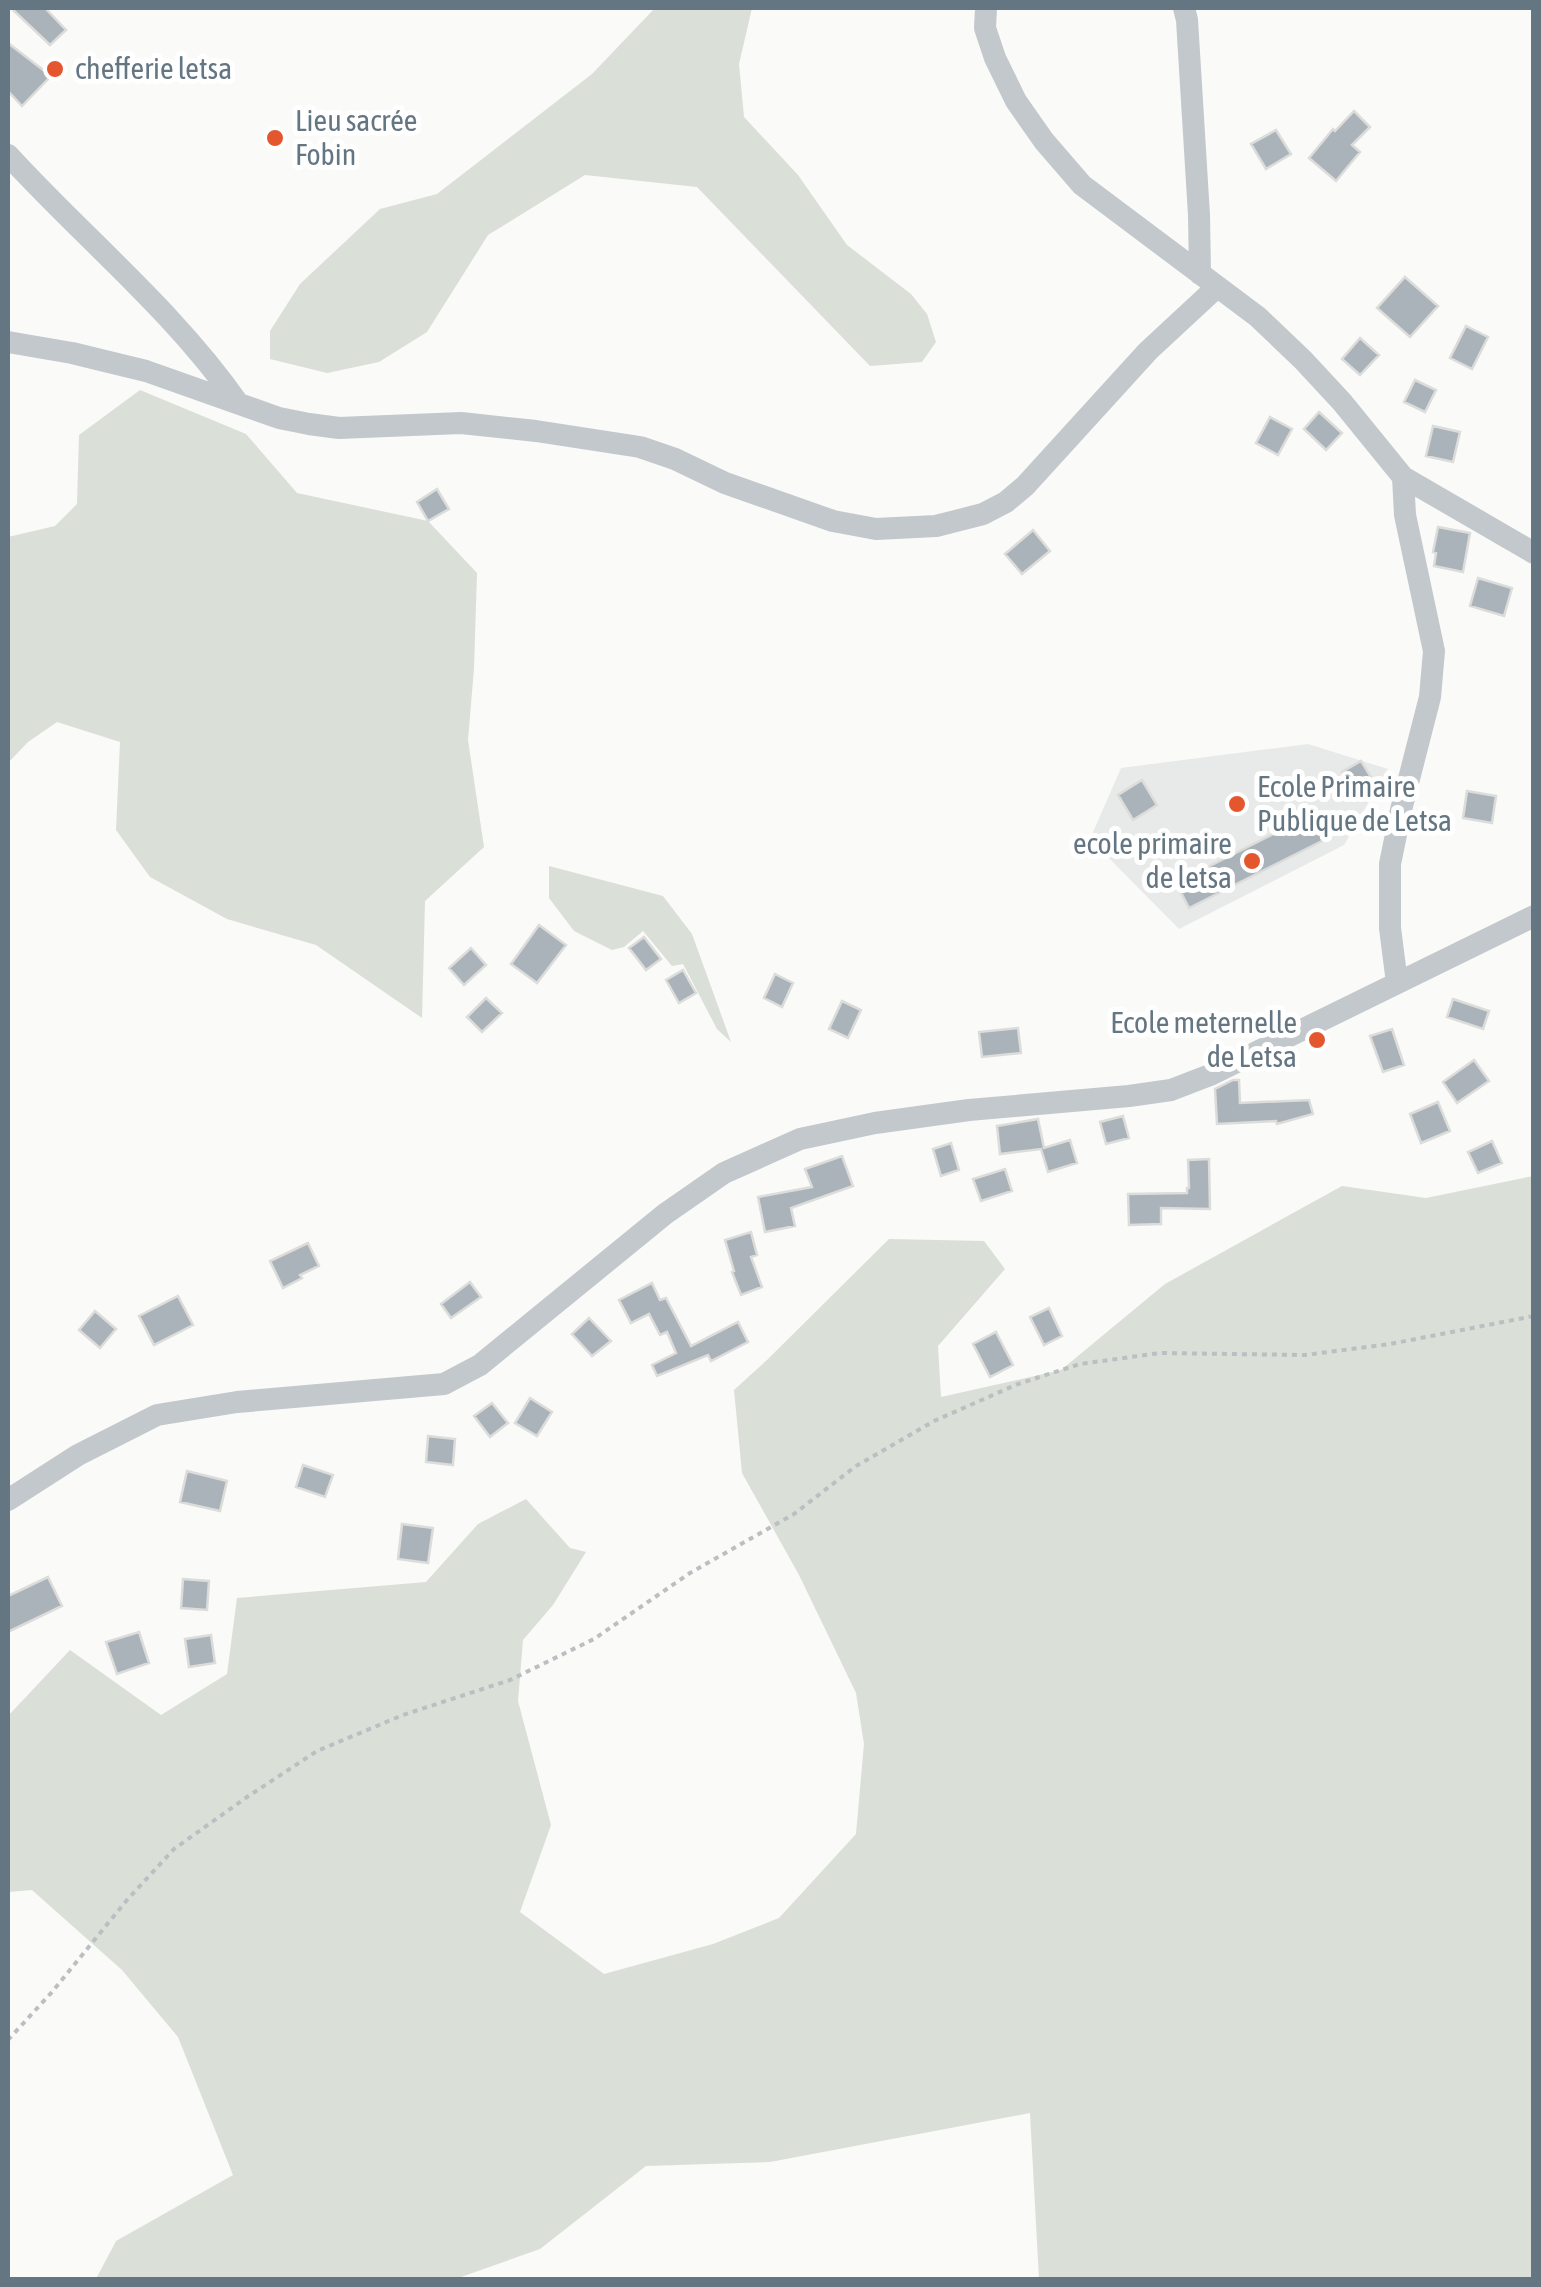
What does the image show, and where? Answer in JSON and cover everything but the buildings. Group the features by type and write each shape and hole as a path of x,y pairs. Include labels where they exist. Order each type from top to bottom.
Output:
{"street":[{"path":"986,8 986,28 994,58 1016,100 1044,141 1082,184 1258,317 1342,402 1404,477 1534,552"},
{"path":"8,342 146,371 278,418 339,428 462,423 640,447 675,458 725,483 833,520 876,528 936,526 983,514 1016,494 1209,281 1196,176 1184,8"},
{"path":"8,154 112,258 216,372 238,403"},
{"path":"1398,983 1390,928 1390,864 1430,698 1434,651 1405,515 1404,477"},
{"path":"8,1500 78,1455 157,1415 237,1402 444,1384 480,1365 665,1214 724,1173 800,1140 969,1110 1171,1090 1534,916"}],"path":[{"path":"8,2040 174,1849 248,1796 317,1751 403,1715 510,1680 594,1639 690,1573 794,1514 856,1466 934,1421 1018,1384 1080,1364 1160,1352 1304,1355 1390,1344 1534,1316"}],"shaded area":[{"path":"655,8 752,8 739,64 744,117 798,175 847,245 911,294 927,314 936,342 922,362 870,366 697,187 585,175 488,235 427,332 379,362 327,373 270,359 270,331 300,284 380,209 437,194 592,74"},
{"path":"140,390 246,434 297,493 428,521 477,573 468,740 484,847 425,901 422,1018 316,945 227,919 150,877 116,830 120,742 57,722 28,742 8,763 8,537 55,526 77,504 79,435"},
{"name":"Ecole Primaire Publique de Letsa","path":"1308,744 1388,769 1344,845 1179,929 1090,839 1121,768"},
{"path":"549,866 663,896 692,934 731,1042 717,1029 683,964 672,966 643,931 624,947 612,950 574,931 549,898"},
{"path":"1533,1176 1533,2279 1039,2279 1030,2113 770,2162 646,2166 540,2249 458,2279 96,2279 116,2241 233,2175 178,2037 122,1970 32,1890 8,1892 8,1716 70,1650 161,1715 227,1674 237,1598 426,1582 478,1524 526,1499 570,1548 586,1552 553,1605 523,1640 518,1701 551,1825 520,1912 604,1974 713,1944 779,1918 856,1834 864,1744 856,1693 799,1575 742,1473 734,1390 889,1239 984,1241 1005,1269 938,1346 941,1397 1061,1370 1165,1284 1342,1186 1426,1198"}],"place":[{"name":"chefferie letsa","path":"55,69"},
{"name":"Lieu sacrée Fobin","path":"275,138"},
{"name":"Ecole Primaire Publique de Letsa","path":"1237,804"},
{"name":"ecole primaire de letsa","path":"1252,861"},
{"name":"Ecole meternelle de Letsa","path":"1317,1040"}]}
